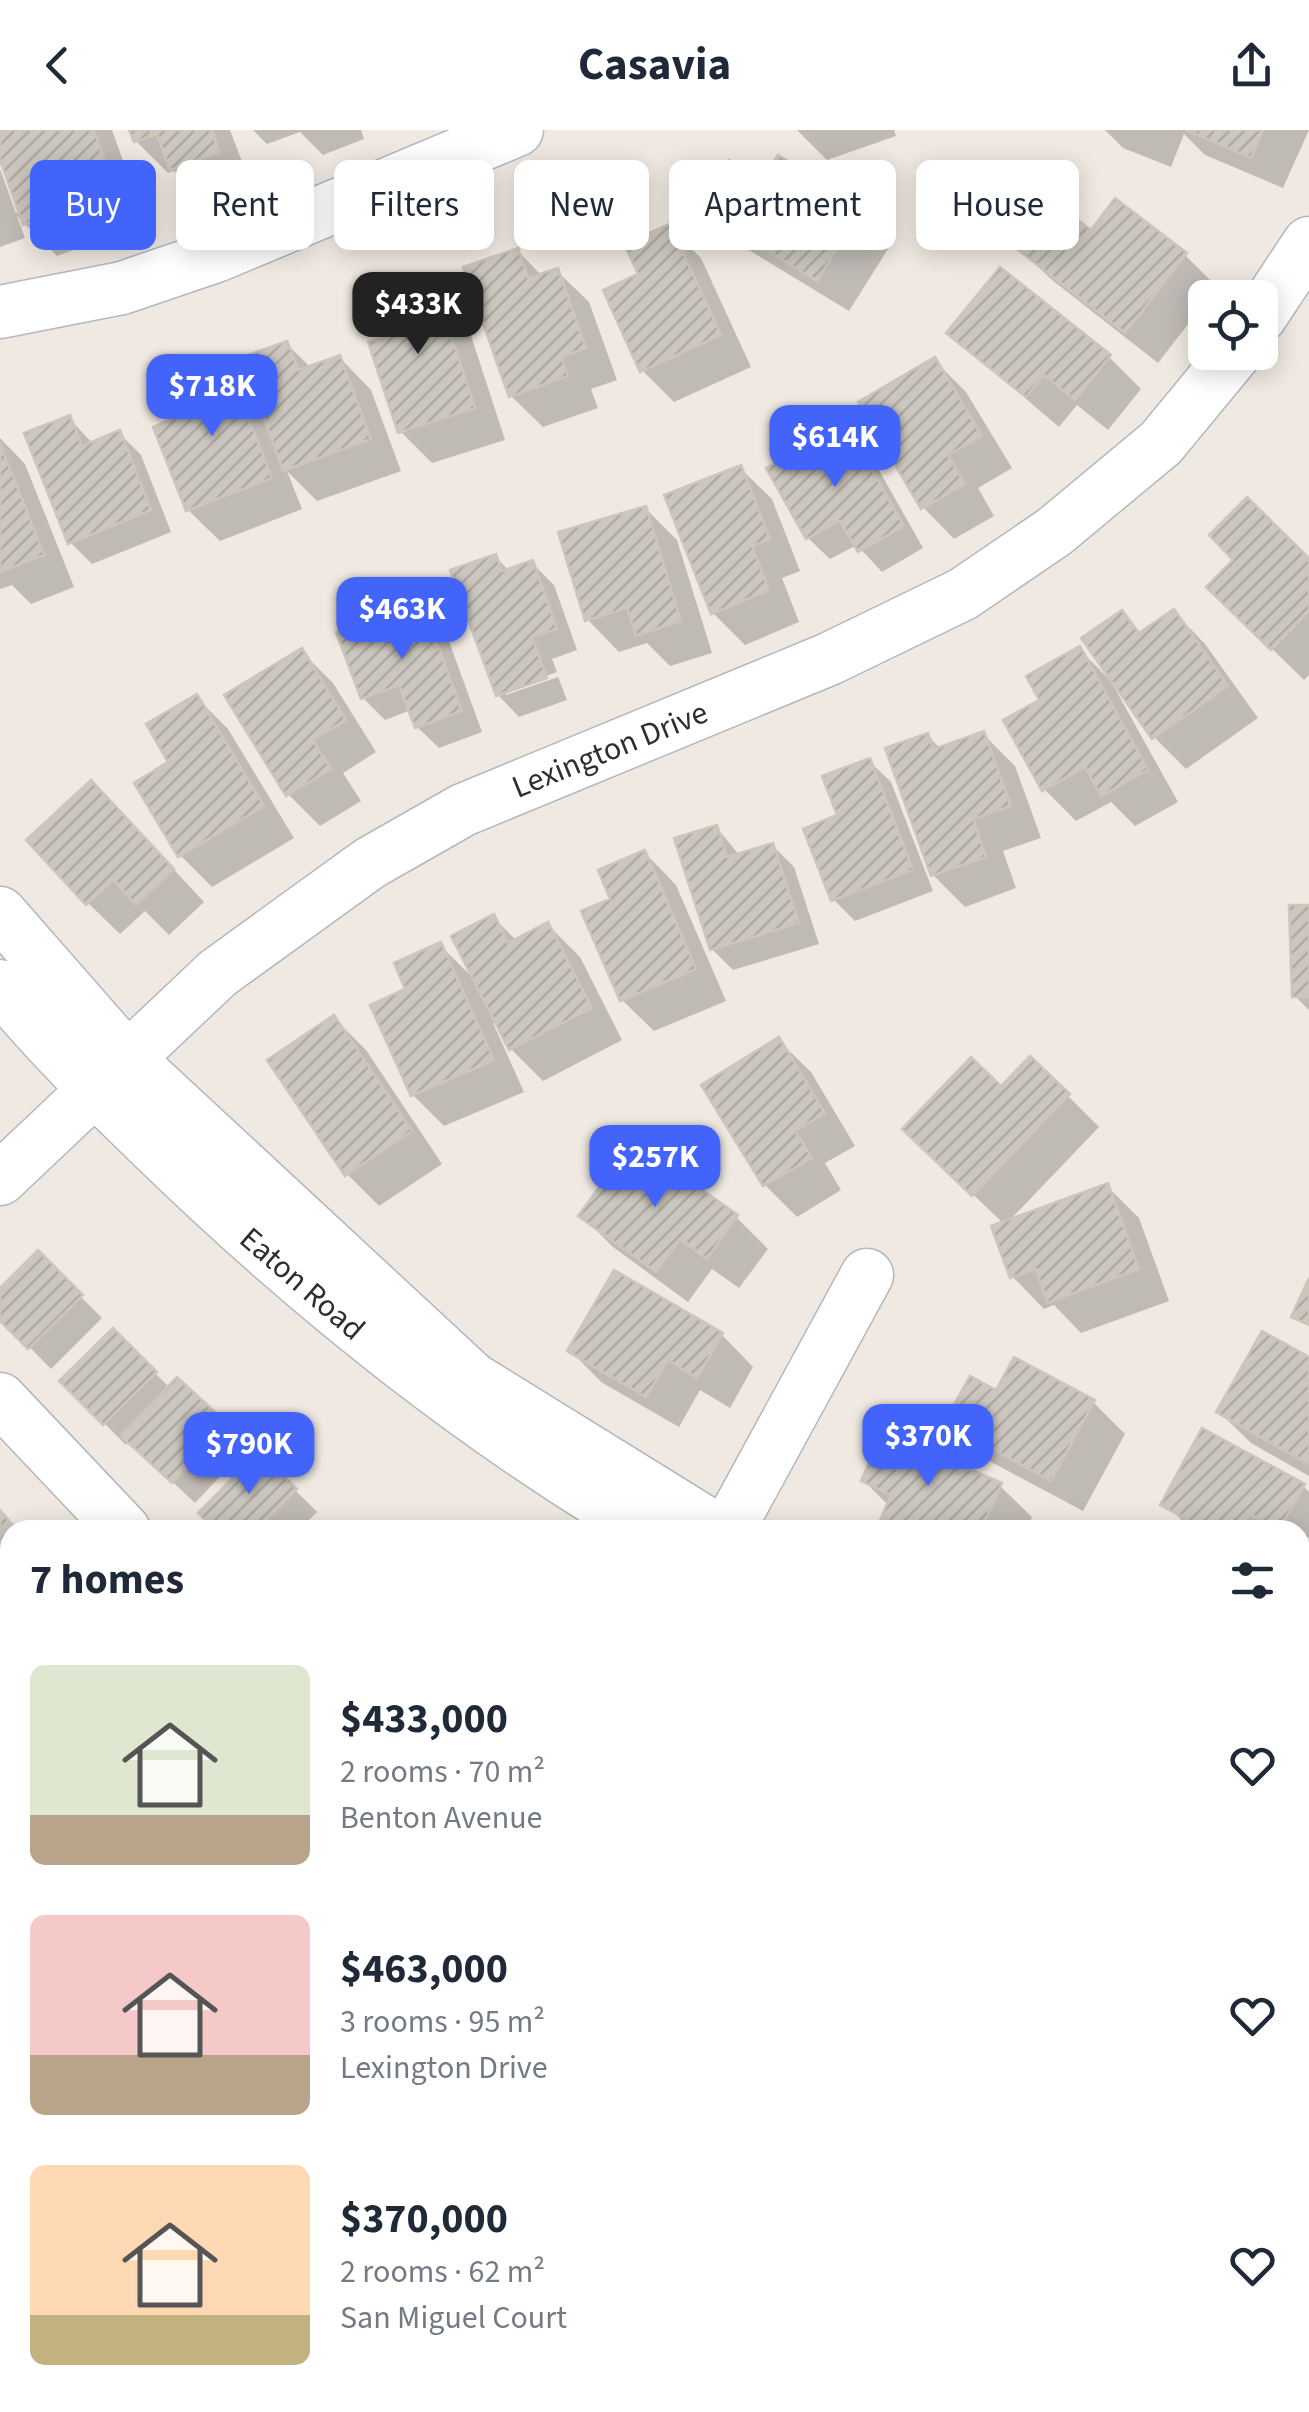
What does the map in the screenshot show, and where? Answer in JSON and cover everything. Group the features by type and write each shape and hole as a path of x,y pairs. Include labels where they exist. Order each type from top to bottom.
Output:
{"street":[{"path":"0,312 122,288 216,256 516,130"},
{"path":"1278,290 1309,243"},
{"name":"Lexington Drive","path":"0,1179 218,973 288,919 370,864 463,810 810,667 964,594 1054,532 1161,442 1221,370"},
{"path":"0,912 111,1074 473,1380 701,1520"},
{"name":"Eaton Road","path":"0,986 111,1074 245,1236 359,1334 472,1418 630,1520"},
{"path":"733,1520 867,1275"},
{"path":"0,1398 115,1520"}],"building":[{"path":"0,130 94,130 104,160 30,160 30,223 23,225 0,160"},
{"path":"129,130 212,130 219,152 197,160 176,160 176,168 170,170 157,134 134,142"},
{"path":"1186,130 1263,130 1251,158"},
{"path":"1115,198 1187,253 1125,333 1018,250 1079,250 1079,221 1091,230"},
{"path":"669,224 669,250 682,250 721,335 640,372 603,290 638,274 627,250 649,250 649,233"},
{"path":"514,249 519,250 528,278 558,268 586,348 561,357 568,376 509,397 463,267"},
{"path":"766,250 836,250 817,281"},
{"path":"1000,267 1111,355 1075,400 1044,375 1026,397 946,333"},
{"path":"432,276 475,408 398,433 368,342 382,338 368,297"},
{"path":"287,341 299,370 340,355 371,439 283,471 242,357"},
{"path":"935,357 982,436 948,455 965,484 921,509 858,402"},
{"path":"225,358 272,478 186,511 153,427 190,412 176,377"},
{"path":"70,415 82,446 120,430 151,510 68,544 24,433"},
{"path":"846,424 904,526 858,552 840,521 806,539 766,468"},
{"path":"0,443 44,555 0,572"},
{"path":"741,465 770,539 752,546 769,590 711,614 664,495"},
{"path":"1247,497 1309,558 1309,611 1271,650 1206,587 1233,560 1209,535"},
{"path":"646,506 681,621 636,636 627,608 585,621 558,532"},
{"path":"496,554 502,571 533,560 557,629 532,637 547,678 496,696 450,570"},
{"path":"422,601 462,711 415,728 399,685 361,699 336,632"},
{"path":"1174,609 1228,686 1152,739 1081,638 1122,610 1139,633"},
{"path":"1080,646 1148,770 1101,796 1085,767 1042,791 1003,720 1039,700 1026,676"},
{"path":"302,648 346,720 313,740 331,769 286,796 224,695"},
{"path":"197,694 264,806 178,857 134,783 168,762 146,724"},
{"path":"984,731 1011,806 973,819 986,857 931,876 885,748 928,733 934,749"},
{"path":"870,758 913,870 831,901 803,829 837,815 822,776"},
{"path":"91,780 174,869 136,905 113,880 86,905 26,840"},
{"path":"717,825 727,857 773,843 799,923 710,950 674,838"},
{"path":"645,850 696,969 620,1001 581,911 610,899 598,870"},
{"path":"1289,905 1309,905 1309,997 1292,997"},
{"path":"494,914 508,943 548,922 592,1008 509,1050 451,936"},
{"path":"441,942 494,1060 411,1096 370,1005 405,989 394,963"},
{"path":"334,1015 412,1131 345,1176 267,1060"},
{"path":"779,1037 825,1113 795,1131 812,1158 763,1186 701,1085"},
{"path":"1030,1056 1070,1094 972,1196 902,1129 971,1057 1001,1086"},
{"path":"633,1141 738,1215 707,1259 680,1239 656,1272 578,1216"},
{"path":"1108,1183 1139,1269 1047,1303 1036,1269 1010,1278 991,1226"},
{"path":"38,1250 83,1295 28,1349 0,1321 0,1288"},
{"path":"614,1270 723,1333 697,1378 668,1360 646,1397 567,1351"},
{"path":"1309,1278 1309,1325 1291,1317"},
{"path":"113,1328 157,1372 103,1425 59,1381"},
{"path":"1262,1331 1309,1357 1309,1464 1216,1412"},
{"path":"1014,1357 1095,1400 1051,1481 944,1423 970,1376 996,1390"},
{"path":"177,1377 228,1424 172,1483 121,1436"},
{"path":"1202,1428 1305,1484 1285,1520 1261,1520 1254,1516 1252,1520 1188,1520 1160,1505"},
{"path":"883,1432 1002,1483 985,1520 880,1520 891,1495 861,1481"},
{"path":"259,1451 297,1489 267,1520 205,1520 198,1513"}]}
